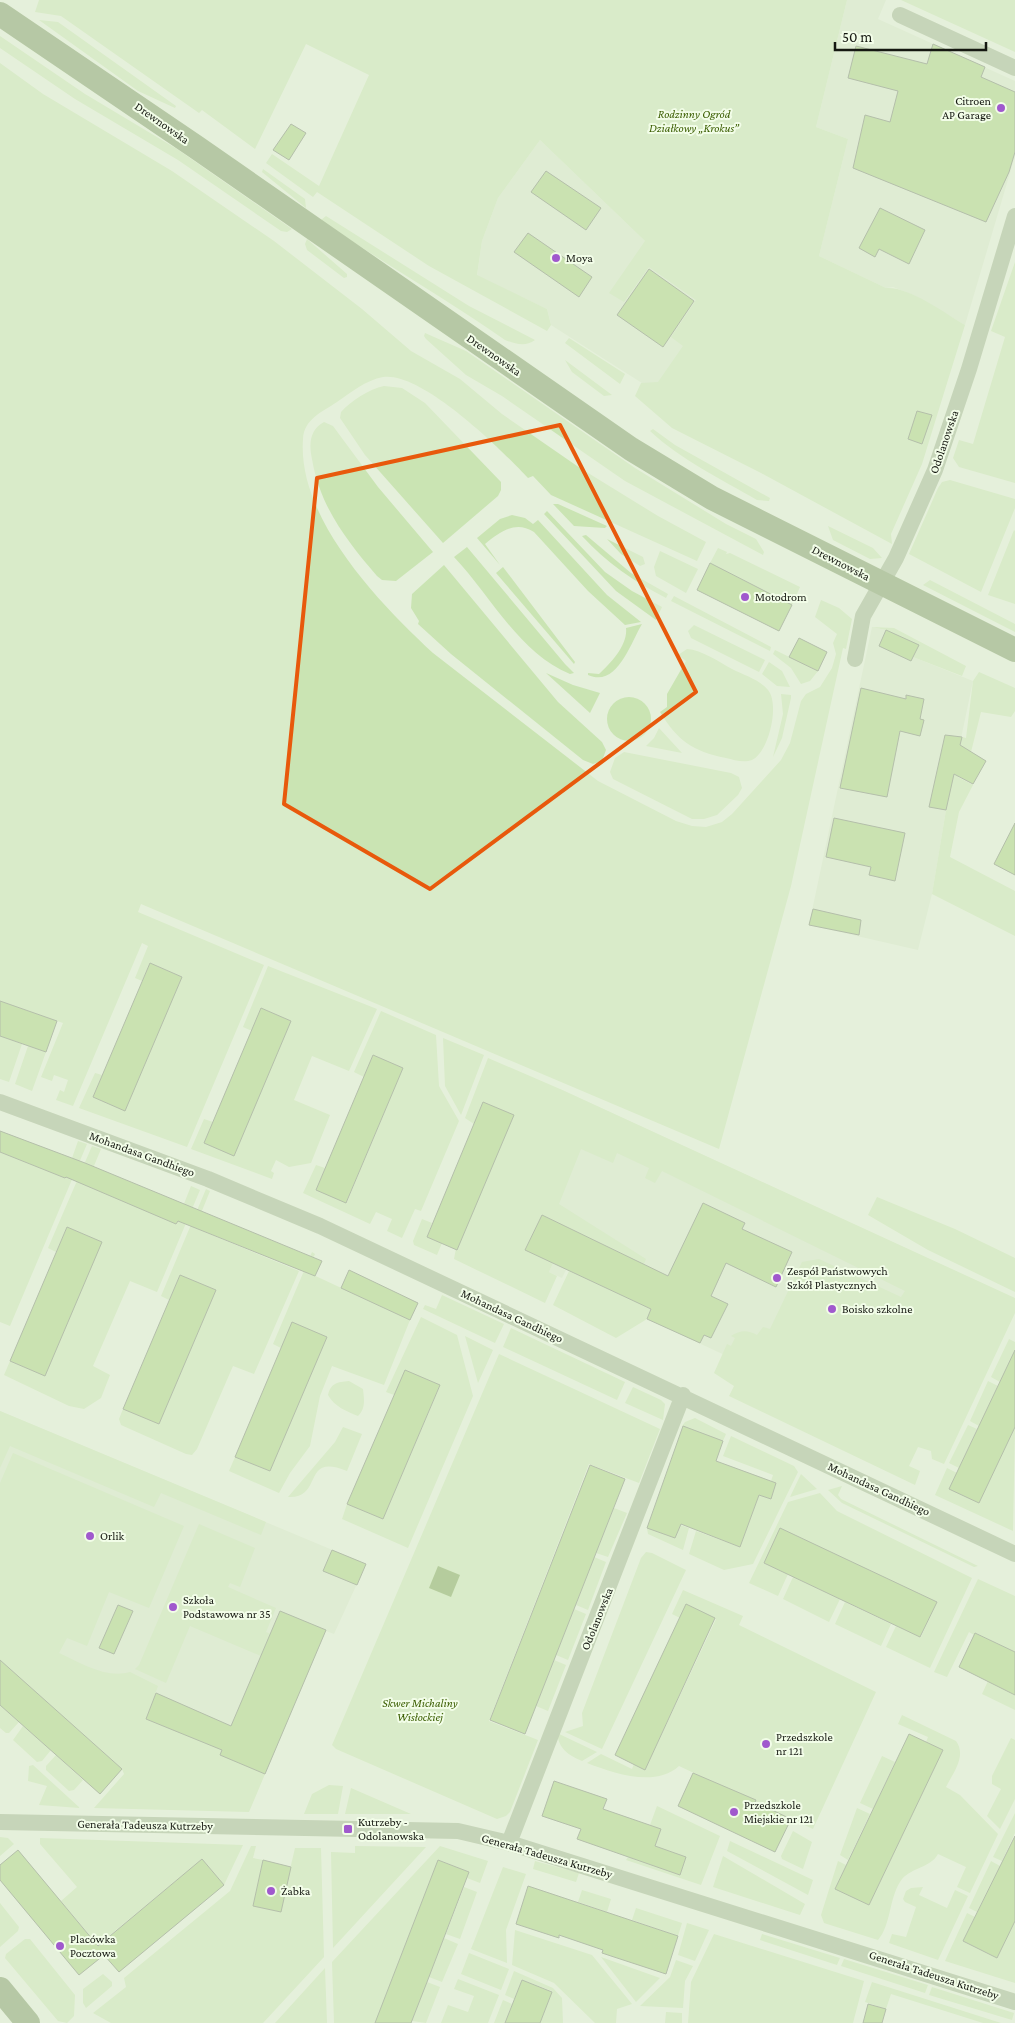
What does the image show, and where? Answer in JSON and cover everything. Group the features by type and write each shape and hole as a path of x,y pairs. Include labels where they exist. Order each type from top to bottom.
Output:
{"main road":[{"name":"Drewnowska","path":"0,14 231,171 600,430 712,498 1015,650"},
{"path":"0,1989 28,2023"}],"street":[{"path":"900,15 1015,68"},
{"name":"Odolanowska","path":"855,659 863,616 880,583 896,558 935,470 969,369 1015,216"},
{"name":"Mohandasa Gandhiego","path":"0,1102 208,1179 311,1222 1015,1554"},
{"name":"Odolanowska","path":"509,1843 683,1396"},
{"name":"Generała Tadeusza Kutrzeby","path":"0,1822 458,1831 509,1843 1015,2002"}],"highlighted area":[{"path":"560,425 696,692 430,889 284,804 317,478"}],"shaded area":[{"path":"847,0 886,0 878,19 1015,81 1015,156 965,325 913,295 893,287 886,288 819,256 848,139 816,127"},
{"name":"Moya","path":"540,140 645,241 717,305 656,392 551,325 547,309 477,276 482,241 498,198"},
{"path":"872,627 886,630 919,645 913,657 973,681 946,810 932,894 918,950 809,925"},
{"name":"Zespół Państwowych Szkół Plastycznych","path":"560,1089 992,1288 744,1364 647,1319 651,1309 566,1270 562,1278 549,1272 553,1263 493,1234"},
{"name":"Szkoła Podstawowa nr 35","path":"0,1411 366,1564 334,1634 326,1631 251,1806 0,1621"},
{"path":"438,1566 460,1575 451,1597 429,1588"}],"green space":[{"name":"Rodzinny Ogród Działkowy „Krokus”","path":"39,0 847,0 816,127 848,139 819,256 886,288 905,291 937,307 965,325 922,464 891,534 892,544 761,473 672,428 635,396 641,383 658,382 683,346 671,337 696,300 649,267 624,302 609,293 645,241 540,140 498,198 482,241 477,275 547,309 551,325 547,331 429,266 317,192 313,197 266,163 272,154 319,186 369,75 306,44 255,149 202,110 199,113 61,16 35,12"},
{"path":"901,0 1015,0 1015,52"},
{"path":"39,20 58,22 176,106 175,108 138,91"},
{"path":"0,36 85,94 177,149 292,229 287,232 281,231 178,160 75,99 0,48"},
{"path":"0,63 43,94 172,171 274,241 362,309 411,351 460,379 502,414 580,468 658,516 706,542 697,561 551,495 533,476 528,478 461,415 419,386 399,379 383,377 364,384 310,421 304,432 305,469 313,499 327,528 367,584 389,610 433,653 598,781 676,821 692,826 706,827 722,822 732,814 781,760 790,743 801,701 806,694 820,687 832,668 836,654 833,643 837,634 815,617 821,600 839,608 852,619 846,649 843,648 791,886 719,1149 141,904 138,912 264,965 187,1147 79,1108 95,1073 102,1075 93,1097 125,1110 182,977 150,963 142,981 135,978 148,946 142,943 73,1106 56,1100 60,1090 64,1092 68,1080 54,1075 52,1081 41,1077 63,1023 0,1001"},
{"path":"263,169 305,199 306,208 262,172"},
{"path":"326,216 469,306 535,340 524,344 517,344 505,340 321,220"},
{"path":"307,239 347,274 347,277 344,278 307,250 305,244"},
{"path":"1015,262 1015,483 959,467 953,458 959,440 973,444 1005,337 991,331"},
{"path":"425,333 466,351 635,468 726,524 756,539 764,552 763,555 625,481 502,396 466,375 426,339"},
{"path":"569,338 625,374 620,384 565,343"},
{"path":"565,360 612,395 604,396 572,372"},
{"path":"384,386 402,388 425,403 501,482 501,490 498,496 443,543 365,455 340,418 341,412 355,400 372,390"},
{"path":"324,422 333,426 378,487 433,552 396,581 382,580 377,576 345,536 321,493 310,448 311,438 315,429"},
{"path":"653,429 675,445 770,498 769,501 757,500 715,477 662,441 650,431"},
{"path":"950,480 1015,499 1015,508 981,592 909,554 938,488 942,482"},
{"path":"553,504 558,504 607,526 605,528 574,526"},
{"path":"547,511 605,572 632,591 662,607 656,620 616,591 544,514"},
{"path":"512,515 525,518 533,524 538,520 607,595 641,622 625,625 588,591 534,532 527,529 514,527 508,529 496,535 485,544 500,565 477,538 500,519"},
{"path":"828,526 873,548 882,558 870,559 833,540"},
{"path":"1015,531 1015,604 988,595"},
{"path":"586,535 631,573 668,594 666,598 642,585 611,563 582,536"},
{"path":"607,539 643,557 645,564 640,566 621,554"},
{"path":"467,547 574,673 570,674 552,665 521,638 507,622 454,557"},
{"path":"718,548 727,552 726,554 730,553 800,587 792,605 710,563"},
{"path":"660,551 698,569 686,593 656,576 654,567"},
{"path":"444,565 558,702 602,742 606,750 602,761 593,764 583,760 451,654 418,624 419,621 411,608 412,594"},
{"path":"503,567 575,662 574,664 496,573"},
{"path":"930,580 1015,624 1015,632 923,585"},
{"path":"674,596 771,647 770,651 671,601"},
{"path":"642,624 615,670 607,675 598,677 588,675 588,673 599,674 613,659 622,647 626,628"},
{"path":"694,625 765,660 759,672 691,638 688,631"},
{"path":"872,627 894,628 966,666 962,676 913,657 918,645 886,630"},
{"path":"687,649 710,657 765,686 768,690 773,706 771,727 763,748 752,760 736,760 695,748 673,730 660,712 667,707 667,694 686,661 678,655"},
{"path":"775,650 818,671 810,681 801,684 791,668 773,654"},
{"path":"769,662 782,671 790,687 777,686 762,674"},
{"path":"979,672 1015,688 1015,711 1011,717 981,712 971,752 958,777 973,785 959,812 950,857 1015,891 1015,936 932,894 946,810 962,737 966,738 973,681"},
{"path":"546,673 573,685 600,693 590,713"},
{"path":"781,694 791,695 791,698 782,738 773,757 783,714"},
{"path":"629,697 641,701 647,707 651,719 647,731 641,737 629,741 617,737 611,731 607,719 611,707 617,701"},
{"path":"659,728 682,753 646,746 654,738"},
{"path":"624,752 731,773 739,777 742,788 738,795 717,815 704,819 692,819 613,779 610,772 615,758"},
{"path":"268,966 377,1009 349,1071 312,1056 294,1100 330,1115 311,1163 289,1167 276,1160 271,1171 274,1173 272,1179 191,1149 204,1119 213,1122 204,1143 234,1155 291,1021 261,1008 252,1031 243,1027"},
{"path":"381,1011 436,1035 439,1086 459,1121 421,1211 415,1209 402,1238 387,1231 392,1219 376,1212 370,1224 303,1193 316,1165 325,1168 316,1190 347,1202 403,1068 373,1055 364,1077 354,1072"},
{"path":"0,1036 22,1044 9,1082 0,1079"},
{"path":"443,1038 484,1055 461,1115 445,1086"},
{"path":"28,1046 46,1052 32,1091 15,1084"},
{"name":"Zespół Państwowych Szkół Plastycznych","path":"488,1058 560,1089 1015,1298 1015,1313 944,1464 932,1459 931,1451 918,1447 909,1466 920,1471 915,1485 729,1396 734,1386 714,1373 727,1344 731,1346 735,1338 731,1336 744,1331 757,1335 763,1327 770,1329 802,1262 819,1259 901,1297 905,1291 662,1171 655,1183 645,1178 649,1168 617,1153 613,1163 581,1149 559,1204 646,1259 644,1264 542,1215 525,1249 553,1263 549,1272 557,1276 545,1303 454,1259 483,1103 474,1124 465,1118"},
{"path":"78,1141 87,1144 10,1326 0,1322 0,1152 65,1178"},
{"path":"92,1146 101,1149 86,1185 176,1224 191,1186 200,1190 157,1292 130,1281 93,1366 110,1375 101,1398 84,1409 69,1406 4,1375 10,1361 45,1376 101,1242 67,1227 56,1252 48,1248"},
{"path":"206,1189 210,1191 195,1228 299,1271 254,1374 233,1366 197,1449 192,1455 121,1425 119,1419 123,1409 159,1424 216,1290 180,1275 169,1300 161,1296"},
{"path":"877,1197 955,1229 1015,1258 1015,1292 928,1250 868,1215"},
{"path":"422,1219 432,1223 427,1237 442,1243 437,1255 414,1245 413,1241"},
{"path":"312,1252 315,1254 307,1272 410,1320 384,1385 332,1366 320,1396 310,1446 290,1473 279,1493 229,1471 235,1457 270,1471 326,1337 281,1348 273,1344"},
{"path":"569,1271 651,1309 647,1319 616,1338 553,1305"},
{"path":"442,1295 504,1324 495,1343 423,1309 425,1305 436,1309"},
{"path":"421,1317 457,1335 473,1396 408,1548 342,1519 347,1504 383,1519 440,1386 394,1395 386,1392"},
{"path":"511,1328 625,1382 617,1400 503,1347"},
{"path":"465,1336 493,1350 478,1383"},
{"path":"1009,1339 1015,1342 1015,1350 1000,1382 991,1377"},
{"name":"Skwer Michaliny Wisłockiej","path":"499,1354 660,1429 639,1483 589,1464 489,1721 538,1740 510,1812 506,1816 497,1819 336,1749 332,1745"},
{"path":"349,1381 363,1389 363,1407 358,1416 337,1406 328,1395 335,1384"},
{"path":"988,1381 998,1386 979,1426 970,1421"},
{"path":"633,1387 661,1400 665,1404 663,1420 625,1403"},
{"path":"0,1411 266,1522 261,1535 161,1493 154,1507 10,1446 0,1468"},
{"path":"695,1418 726,1434 723,1441 682,1426 685,1422"},
{"path":"968,1425 977,1429 959,1468 949,1463"},
{"path":"343,1427 362,1434 347,1471 333,1467 323,1467 318,1471 306,1491 299,1496 288,1497 335,1442"},
{"path":"1015,1427 1013,1531 935,1495 947,1468 957,1473 950,1489 979,1503"},
{"path":"731,1436 794,1466 798,1472 753,1564 724,1570 689,1554 696,1531 740,1547 759,1495 771,1499 776,1484 771,1481 773,1475 723,1456"},
{"path":"13,1453 184,1526 149,1608 109,1592 87,1646 67,1638 59,1653 103,1672 121,1674 130,1672 158,1686 146,1719 222,1750 220,1755 265,1774 249,1812 94,1808 124,1774 122,1769 0,1660 0,1483"},
{"path":"801,1474 817,1489 790,1497"},
{"path":"842,1486 838,1495 841,1499 978,1566 974,1567 842,1503 828,1490"},
{"path":"820,1493 837,1511 972,1578 930,1668 886,1647 896,1626 921,1637 937,1602 780,1529 764,1563 788,1574 778,1596 749,1583 788,1502"},
{"path":"614,1508 627,1513 608,1557 596,1553"},
{"path":"199,1524 255,1548 240,1587 230,1583 228,1587 276,1608 266,1632 271,1634 261,1656 190,1626 166,1683 135,1669 139,1665"},
{"path":"680,1525 689,1528 683,1550 648,1534 647,1528 675,1538"},
{"path":"646,1552 652,1553 686,1570 602,1749 565,1732 583,1726 582,1713 641,1558"},
{"path":"594,1557 606,1562 588,1610 576,1605"},
{"path":"793,1577 840,1599 829,1622 783,1599"},
{"path":"978,1579 1015,1596 1015,1652 976,1633 974,1635 969,1632 947,1677 934,1672"},
{"name":"Przedszkole nr 121","path":"683,1590 743,1616 739,1625 876,1692 813,1829 679,1766 669,1773 646,1777 621,1774 587,1763 601,1754 632,1769 634,1764 645,1770 716,1619 686,1605 680,1618 672,1614"},
{"path":"845,1602 891,1624 881,1646 835,1624"},
{"path":"574,1609 586,1614 568,1660 556,1655"},
{"path":"554,1660 566,1665 548,1711 536,1706"},
{"path":"988,1681 1015,1695 1015,1710 982,1694"},
{"path":"0,1705 19,1722 9,1733 0,1728"},
{"path":"902,1715 956,1741 959,1747 960,1758 946,1787 960,1795 998,1834 970,1893 957,1887 966,1867 938,1854 930,1863 904,1877 896,1889 885,1927 878,1940 824,1923 821,1915 838,1861 846,1865 835,1889 869,1905 943,1750 926,1742 928,1737 898,1724"},
{"path":"23,1726 51,1750 42,1761 37,1762 13,1740"},
{"path":"557,1733 597,1752 582,1761 577,1759 568,1754 562,1747"},
{"path":"1011,1738 1015,1740 1015,1799 1000,1829 987,1816 1001,1789 992,1784 992,1776"},
{"path":"56,1755 83,1780 74,1790 69,1791 46,1770 46,1766"},
{"path":"882,1756 895,1762 873,1809 860,1803"},
{"path":"33,1765 80,1808 39,1805 47,1786 28,1781 29,1766"},
{"path":"329,1785 343,1786 338,1814 304,1814 312,1794"},
{"path":"351,1788 411,1814 345,1814"},
{"path":"657,1806 720,1836 701,1885 626,1860 628,1857 680,1874 686,1857 655,1846 661,1829 650,1825"},
{"path":"857,1808 870,1814 848,1860 840,1855"},
{"path":"1015,1813 1015,1833 1002,1861 993,1857"},
{"path":"793,1831 812,1842 803,1869 782,1859 781,1856"},
{"path":"0,1837 8,1838 14,1844 0,1856"},
{"path":"40,1838 243,1845 224,1885 202,1859 98,1945 61,1901 77,1887 40,1844"},
{"path":"730,1841 813,1880 808,1895 727,1851"},
{"path":"251,1846 256,1846 253,1858 263,1860 253,1906 280,1912 295,1848 321,1848 324,1957 263,2023 111,2023 93,2013 126,1987 124,1978 230,1891"},
{"path":"355,1846 426,1847 333,1948 331,1852 355,1853"},
{"path":"440,1846 488,1861 480,1883 467,1878 469,1872 439,1860 375,2023 334,2023 332,1962"},
{"path":"723,1856 805,1904 800,1915 713,1887"},
{"path":"535,1861 579,1873 576,1882 533,1869"},
{"path":"991,1861 1000,1866 977,1912 969,1908"},
{"path":"503,1867 526,1874 506,1930 507,1963 471,1949"},
{"path":"464,1887 477,1892 460,1939 446,1934"},
{"path":"923,1887 919,1895 947,1908 955,1890 968,1896 938,1960 889,1943 892,1934 906,1937 916,1907 905,1902 903,1899 906,1891 911,1888"},
{"path":"582,1890 611,1899 607,1912 578,1902"},
{"path":"0,1903 19,1927 18,1931 0,1947"},
{"path":"636,1908 682,1923 678,1936 632,1920"},
{"path":"967,1913 975,1917 963,1941 997,1958 1015,1921 1015,1983 945,1961"},
{"path":"687,1923 709,1930 695,1961 678,1955"},
{"path":"515,1930 592,1955 632,2004 617,2009 616,2023 595,2023 554,1983 512,1965"},
{"path":"714,1934 864,1981 853,2023 688,2023 691,1982"},
{"path":"762,1934 840,1958 837,1965 760,1940"},
{"path":"444,1938 458,1944 442,1982 429,1977"},
{"path":"25,1939 30,1939 75,1995 74,2016 67,2023 58,2021 5,1958 6,1954"},
{"path":"469,1953 509,1969 501,1990 461,1974"},
{"path":"601,1957 660,1978 636,2002"},
{"path":"844,1959 928,1985 925,1993 841,1966"},
{"path":"676,1960 693,1966 685,1981 683,2008 640,2006 670,1977"},
{"path":"325,1968 327,2023 275,2023"},
{"path":"514,1971 553,1988 562,1998 563,2023 540,2023 552,1991 522,1980 514,1999 505,1995"},
{"path":"103,1974 112,1982 112,1986 86,2008 83,2003 83,1989"},
{"path":"458,1979 499,1995 488,2023 441,2023 448,2005 468,2012 474,1996 454,1989"},
{"path":"427,1982 440,1987 426,2023 412,2021"},
{"path":"872,1982 1001,2023 983,2023 891,1994 886,2009 865,2002"},
{"path":"932,1987 1014,2013 1012,2020 929,1995"},
{"path":"503,2000 512,2004 505,2023 494,2023"},
{"path":"666,2012 682,2013 682,2023 665,2023"}],"building":[{"path":"933,44 985,67 981,77 1015,92 1015,152 1009,172 986,222 853,168 865,115 890,122 898,91 848,78 856,46 927,64"},
{"path":"291,124 306,133 289,160 273,150"},
{"path":"546,171 601,208 586,230 531,192"},
{"path":"880,208 925,230 909,264 879,249 875,257 859,248"},
{"path":"528,233 592,277 579,297 514,252"},
{"path":"649,269 694,301 663,347 617,315"},
{"path":"917,411 932,415 922,444 908,439"},
{"name":"Motodrom","path":"710,563 792,605 779,631 697,590"},
{"path":"886,630 919,645 911,661 879,646"},
{"path":"799,638 827,652 818,671 789,657"},
{"path":"861,688 906,699 906,695 924,699 920,719 924,720 920,736 900,731 887,797 840,788"},
{"path":"945,735 962,737 960,745 986,761 973,784 954,774 946,810 929,807"},
{"path":"834,818 905,833 895,881 869,875 871,867 826,857"},
{"path":"1015,823 1015,875 994,864"},
{"path":"813,909 861,920 859,935 809,925"},
{"path":"150,963 182,977 125,1111 93,1097"},
{"path":"0,1001 57,1021 46,1052 0,1036"},
{"path":"261,1008 291,1021 234,1156 204,1143"},
{"path":"373,1055 403,1068 346,1203 316,1190"},
{"path":"483,1102 514,1115 457,1250 427,1237"},
{"path":"0,1131 85,1163 322,1261 315,1276 178,1221 176,1224 66,1177 0,1152"},
{"path":"703,1203 745,1223 742,1229 792,1252 776,1287 726,1263 711,1296 728,1304 711,1338 704,1335 700,1343 647,1319 651,1309 525,1250 542,1215 668,1276"},
{"path":"67,1227 102,1242 45,1376 10,1361"},
{"path":"349,1270 418,1303 410,1320 341,1288"},
{"path":"180,1275 216,1290 159,1424 123,1409"},
{"path":"292,1322 327,1337 270,1471 235,1457"},
{"path":"1015,1350 1015,1427 979,1503 949,1489"},
{"path":"405,1370 440,1385 383,1519 347,1504"},
{"path":"683,1426 723,1441 716,1461 776,1483 771,1499 759,1495 740,1547 681,1524 675,1538 647,1528"},
{"path":"590,1465 625,1479 525,1734 490,1720"},
{"path":"780,1528 937,1602 920,1637 764,1563"},
{"path":"332,1550 366,1564 357,1585 323,1571"},
{"path":"686,1604 715,1618 645,1770 615,1755"},
{"path":"118,1605 133,1611 114,1654 99,1648"},
{"path":"280,1611 326,1630 265,1774 220,1755 222,1750 146,1719 156,1693 231,1726"},
{"path":"975,1633 1015,1652 1015,1695 959,1667"},
{"path":"0,1660 122,1769 100,1794 0,1705"},
{"path":"909,1734 943,1750 869,1905 835,1889"},
{"name":"Przedszkole Miejskie nr 121","path":"693,1773 756,1800 755,1802 791,1819 775,1852 678,1806"},
{"path":"554,1781 607,1799 603,1809 661,1829 655,1846 686,1857 680,1875 577,1839 581,1829 542,1816"},
{"path":"1015,1836 1015,1921 997,1958 963,1941"},
{"path":"18,1850 98,1946 202,1859 224,1885 119,1972 104,1955 79,1975 0,1880 0,1865"},
{"name":"Żabka","path":"263,1860 291,1867 281,1912 253,1906"},
{"path":"438,1860 469,1872 427,1982 411,2023 375,2023"},
{"path":"528,1886 678,1936 666,1974 602,1953 603,1950 559,1935 559,1938 516,1924"},
{"path":"522,1980 552,1992 540,2023 505,2023"},
{"path":"868,2004 886,2009 882,2023 863,2023"}],"place":[{"name":"Citroen AP Garage","path":"1001,108"},
{"name":"Moya","path":"556,258"},
{"name":"Motodrom","path":"745,597"},
{"name":"Zespół Państwowych Szkół Plastycznych","path":"777,1278"},
{"name":"Boisko szkolne","path":"832,1309"},
{"name":"Orlik","path":"90,1536"},
{"name":"Szkoła Podstawowa nr 35","path":"173,1607"},
{"name":"Przedszkole nr 121","path":"766,1744"},
{"name":"Przedszkole Miejskie nr 121","path":"734,1812"},
{"name":"Kutrzeby - Odolanowska","path":"348,1829"},
{"name":"Żabka","path":"271,1891"},
{"name":"Placówka Pocztowa","path":"60,1946"}]}
